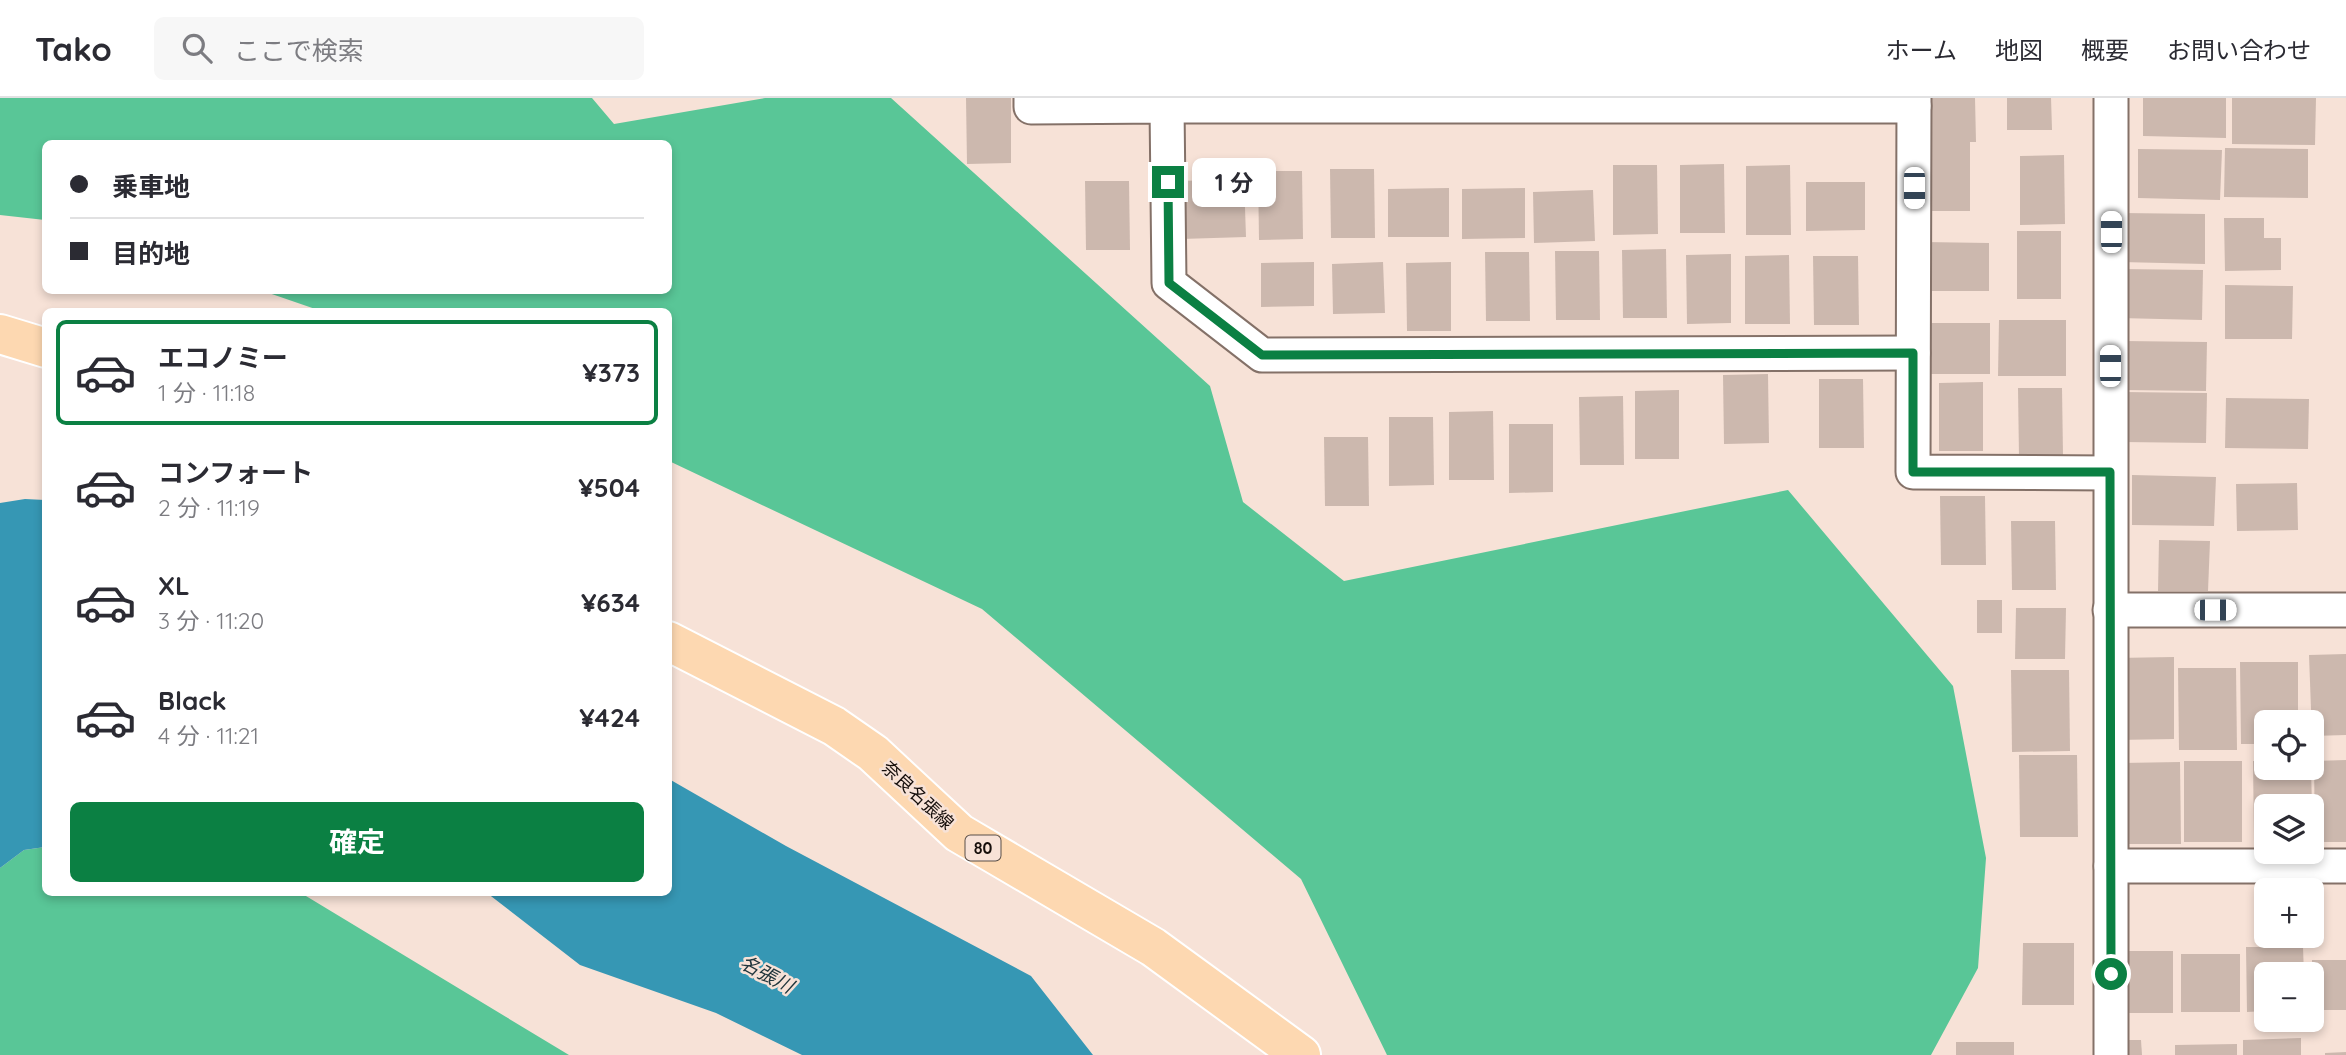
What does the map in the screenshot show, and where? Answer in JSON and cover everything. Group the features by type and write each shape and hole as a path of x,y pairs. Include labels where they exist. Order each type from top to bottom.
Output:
{"main road":[{"path":"0,334 42,347"},
{"name":"奈良名張線","path":"672,643 834,726 873,753 960,833 1153,947 1301,1055"}],"street":[{"path":"1031,98 1031,107 1914,102 1913,472 2110,472"},
{"path":"2111,98 2111,1055"},
{"path":"1167,106 1169,283 1262,355 1913,353"},
{"path":"2110,610 2346,610"},
{"path":"2112,866 2346,866"}],"green space":[{"path":"0,98 592,98 614,124 765,98 891,98 1210,386 1243,502 1344,581 1788,490 1953,686 1986,858 1978,968 1931,1055 1387,1055 1301,879 982,609 672,462 672,308 312,308 272,294 672,294 672,140 42,140 42,220 0,215"},
{"path":"42,847 42,896 306,896 569,1055 0,1055 0,868 24,850"}],"water":[{"path":"25,499 42,500 42,847 24,850 0,868 0,503"},
{"name":"名張川","path":"672,781 786,846 1031,976 1093,1055 802,1055 716,1013 580,965 491,896 672,896"}],"building":[{"path":"966,98 1011,98 1011,163 967,164"},
{"path":"1931,98 1975,98 1976,142 1970,142 1970,211 1926,211 1925,143 1932,143"},
{"path":"2007,98 2051,98 2052,130 2007,130"},
{"path":"2143,98 2226,98 2226,138 2143,136"},
{"path":"2232,98 2316,98 2315,145 2232,144"},
{"path":"2225,148 2308,149 2308,198 2224,197"},
{"path":"2138,149 2222,150 2220,200 2138,198"},
{"path":"2064,155 2065,224 2020,225 2020,156"},
{"path":"1724,164 1725,233 1680,233 1680,165"},
{"path":"1613,165 1657,165 1658,234 1613,235"},
{"path":"1790,165 1791,235 1746,235 1746,166"},
{"path":"1330,169 1374,169 1375,238 1331,238"},
{"path":"1258,171 1302,171 1303,239 1259,240"},
{"path":"1244,179 1246,237 1181,239 1179,181"},
{"path":"1085,181 1129,181 1130,250 1086,250"},
{"path":"1806,182 1865,182 1865,230 1806,231"},
{"path":"1449,188 1449,237 1388,237 1388,189"},
{"path":"1525,188 1525,238 1462,239 1462,189"},
{"path":"1593,190 1595,241 1534,243 1533,192"},
{"path":"2122,213 2205,214 2205,264 2121,262"},
{"path":"2224,218 2264,218 2264,238 2281,238 2281,270 2225,271"},
{"path":"2017,231 2061,231 2061,299 2017,299"},
{"path":"1924,242 1989,243 1989,291 1924,291"},
{"path":"1666,249 1667,318 1623,318 1622,250"},
{"path":"1555,251 1599,251 1600,320 1556,320"},
{"path":"1485,252 1529,252 1530,321 1486,321"},
{"path":"1731,254 1731,323 1687,324 1686,255"},
{"path":"1789,255 1790,324 1745,324 1745,256"},
{"path":"1813,256 1858,256 1859,325 1814,325"},
{"path":"1314,262 1314,306 1261,307 1261,263"},
{"path":"1383,262 1385,313 1333,314 1332,264"},
{"path":"1451,262 1451,331 1407,331 1406,263"},
{"path":"2120,269 2203,270 2202,320 2119,318"},
{"path":"2225,285 2293,286 2292,339 2225,339"},
{"path":"1999,320 2066,320 2066,376 1998,376"},
{"path":"1927,323 1990,323 1990,374 1927,374"},
{"path":"2123,341 2207,342 2206,391 2123,390"},
{"path":"1768,374 1769,443 1724,444 1723,375"},
{"path":"1819,379 1863,379 1864,448 1819,448"},
{"path":"1983,382 1983,451 1939,451 1939,383"},
{"path":"2018,388 2062,388 2063,456 2019,457"},
{"path":"1679,390 1679,459 1635,459 1635,391"},
{"path":"2123,392 2207,393 2206,443 2123,442"},
{"path":"1623,396 1624,465 1580,465 1579,397"},
{"path":"2226,398 2309,399 2308,449 2225,448"},
{"path":"1493,411 1494,480 1449,480 1449,412"},
{"path":"1389,417 1433,417 1434,485 1389,486"},
{"path":"1509,424 1553,424 1553,492 1509,493"},
{"path":"1324,437 1368,437 1369,506 1325,506"},
{"path":"2132,475 2216,477 2214,526 2132,525"},
{"path":"2297,483 2298,530 2237,531 2236,484"},
{"path":"1940,496 1985,496 1986,565 1941,565"},
{"path":"2011,521 2055,521 2056,590 2012,590"},
{"path":"2159,540 2210,541 2208,591 2158,591"},
{"path":"1977,600 2002,600 2002,633 1977,633"},
{"path":"2016,608 2066,608 2065,659 2015,659"},
{"path":"2346,654 2346,735 2324,736 2324,710 2311,710 2309,655"},
{"path":"2174,657 2174,739 2116,740 2116,658"},
{"path":"2240,662 2298,662 2298,710 2254,710 2254,744 2241,744"},
{"path":"2178,668 2236,668 2237,750 2179,750"},
{"path":"2011,670 2069,670 2070,751 2012,752"},
{"path":"2019,755 2077,755 2078,837 2020,837"},
{"path":"2346,760 2346,842 2324,842 2324,794 2314,794 2314,780 2324,780 2324,761"},
{"path":"2184,761 2242,761 2242,842 2184,842"},
{"path":"2253,761 2254,780 2311,780 2312,794 2254,794 2254,842"},
{"path":"2180,762 2181,844 2123,844 2122,763"},
{"path":"2023,943 2074,943 2074,1005 2022,1005"},
{"path":"2246,947 2303,948 2304,962 2254,962 2254,1012 2247,1012"},
{"path":"2116,951 2173,951 2173,1013 2116,1013"},
{"path":"2181,954 2240,954 2240,1012 2181,1012"},
{"path":"2346,960 2346,1010 2324,1010 2324,962 2312,962"},
{"path":"2301,1038 2301,1055 2243,1055 2243,1040"},
{"path":"2111,1040 2141,1040 2142,1055 2112,1055"},
{"path":"1956,1042 2014,1042 2014,1055 1956,1055"},
{"path":"2237,1044 2237,1055 2175,1055 2175,1045"},
{"path":"2346,1052 2346,1055 2325,1055 2325,1053"}],"route":[{"path":"1168,182 1169,283 1262,355 1913,353 1913,472 2110,472 2111,974"}]}
